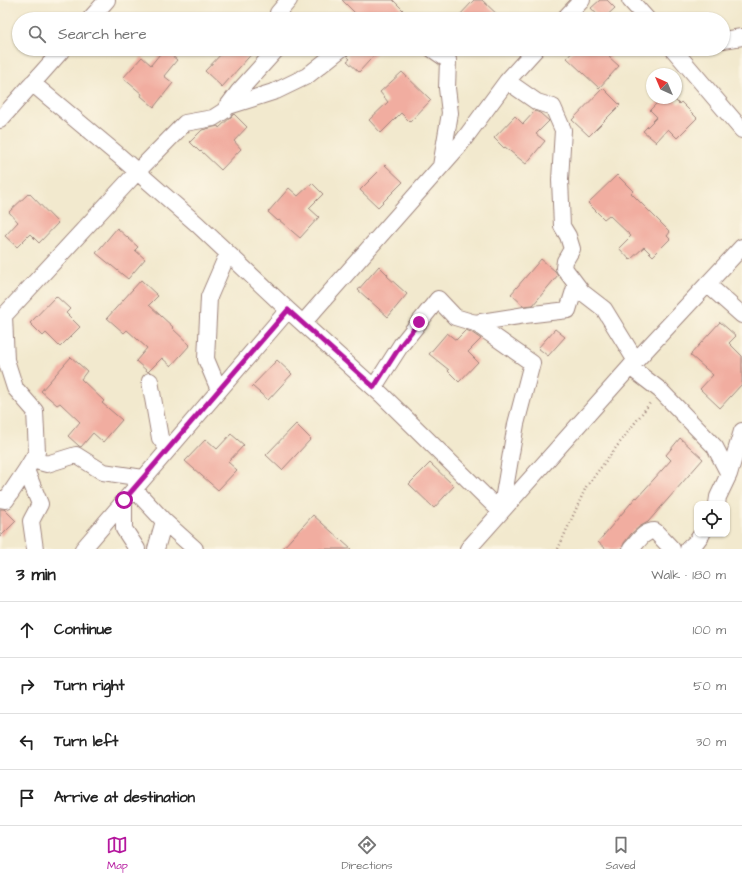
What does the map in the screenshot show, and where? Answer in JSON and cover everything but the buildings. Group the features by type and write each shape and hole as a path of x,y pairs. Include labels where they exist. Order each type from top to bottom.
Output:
{"street":[{"path":"96,12 107,0"},
{"path":"279,12 289,0"},
{"path":"571,12 582,0"},
{"path":"630,0 641,12"},
{"path":"730,39 742,37"},
{"path":"0,120 56,56"},
{"path":"0,500 6,500 37,452 35,411 15,388 6,360 2,318 184,123 213,118 224,111 239,91 271,56"},
{"path":"229,106 276,92 307,76 332,56"},
{"path":"441,166 450,113 447,88 448,60 442,56"},
{"path":"303,323 459,146 507,81 530,56"},
{"path":"680,56 742,130"},
{"path":"507,81 537,102 553,107 563,130 560,180 562,226 568,236 572,249 564,261 564,268 582,292 604,309 633,364 715,447 729,474"},
{"path":"32,82 197,224 288,310 374,387 501,512"},
{"path":"468,549 633,364 742,246"},
{"path":"219,390 206,359 209,297 228,253"},
{"path":"475,323 568,310 576,284"},
{"path":"707,284 742,315"},
{"path":"374,387 401,345 438,299 455,317 475,323 532,363 516,424 501,512"},
{"path":"83,549 288,310"},
{"path":"150,381 160,438 168,449"},
{"path":"717,501 729,474 742,431"},
{"path":"29,465 47,464 76,455 134,489 164,521 195,549"},
{"path":"29,465 40,504 30,521 35,549"},
{"path":"134,489 124,529 137,549"},
{"path":"156,549 164,521"},
{"path":"98,532 124,529"},
{"path":"631,549 643,535 649,531 655,531 672,549"},
{"path":"688,549 700,537"}],"path":[{"path":"558,549 586,487 660,390"}],"route":[{"path":"124,500 288,310 374,387 401,345 419,322"}]}
